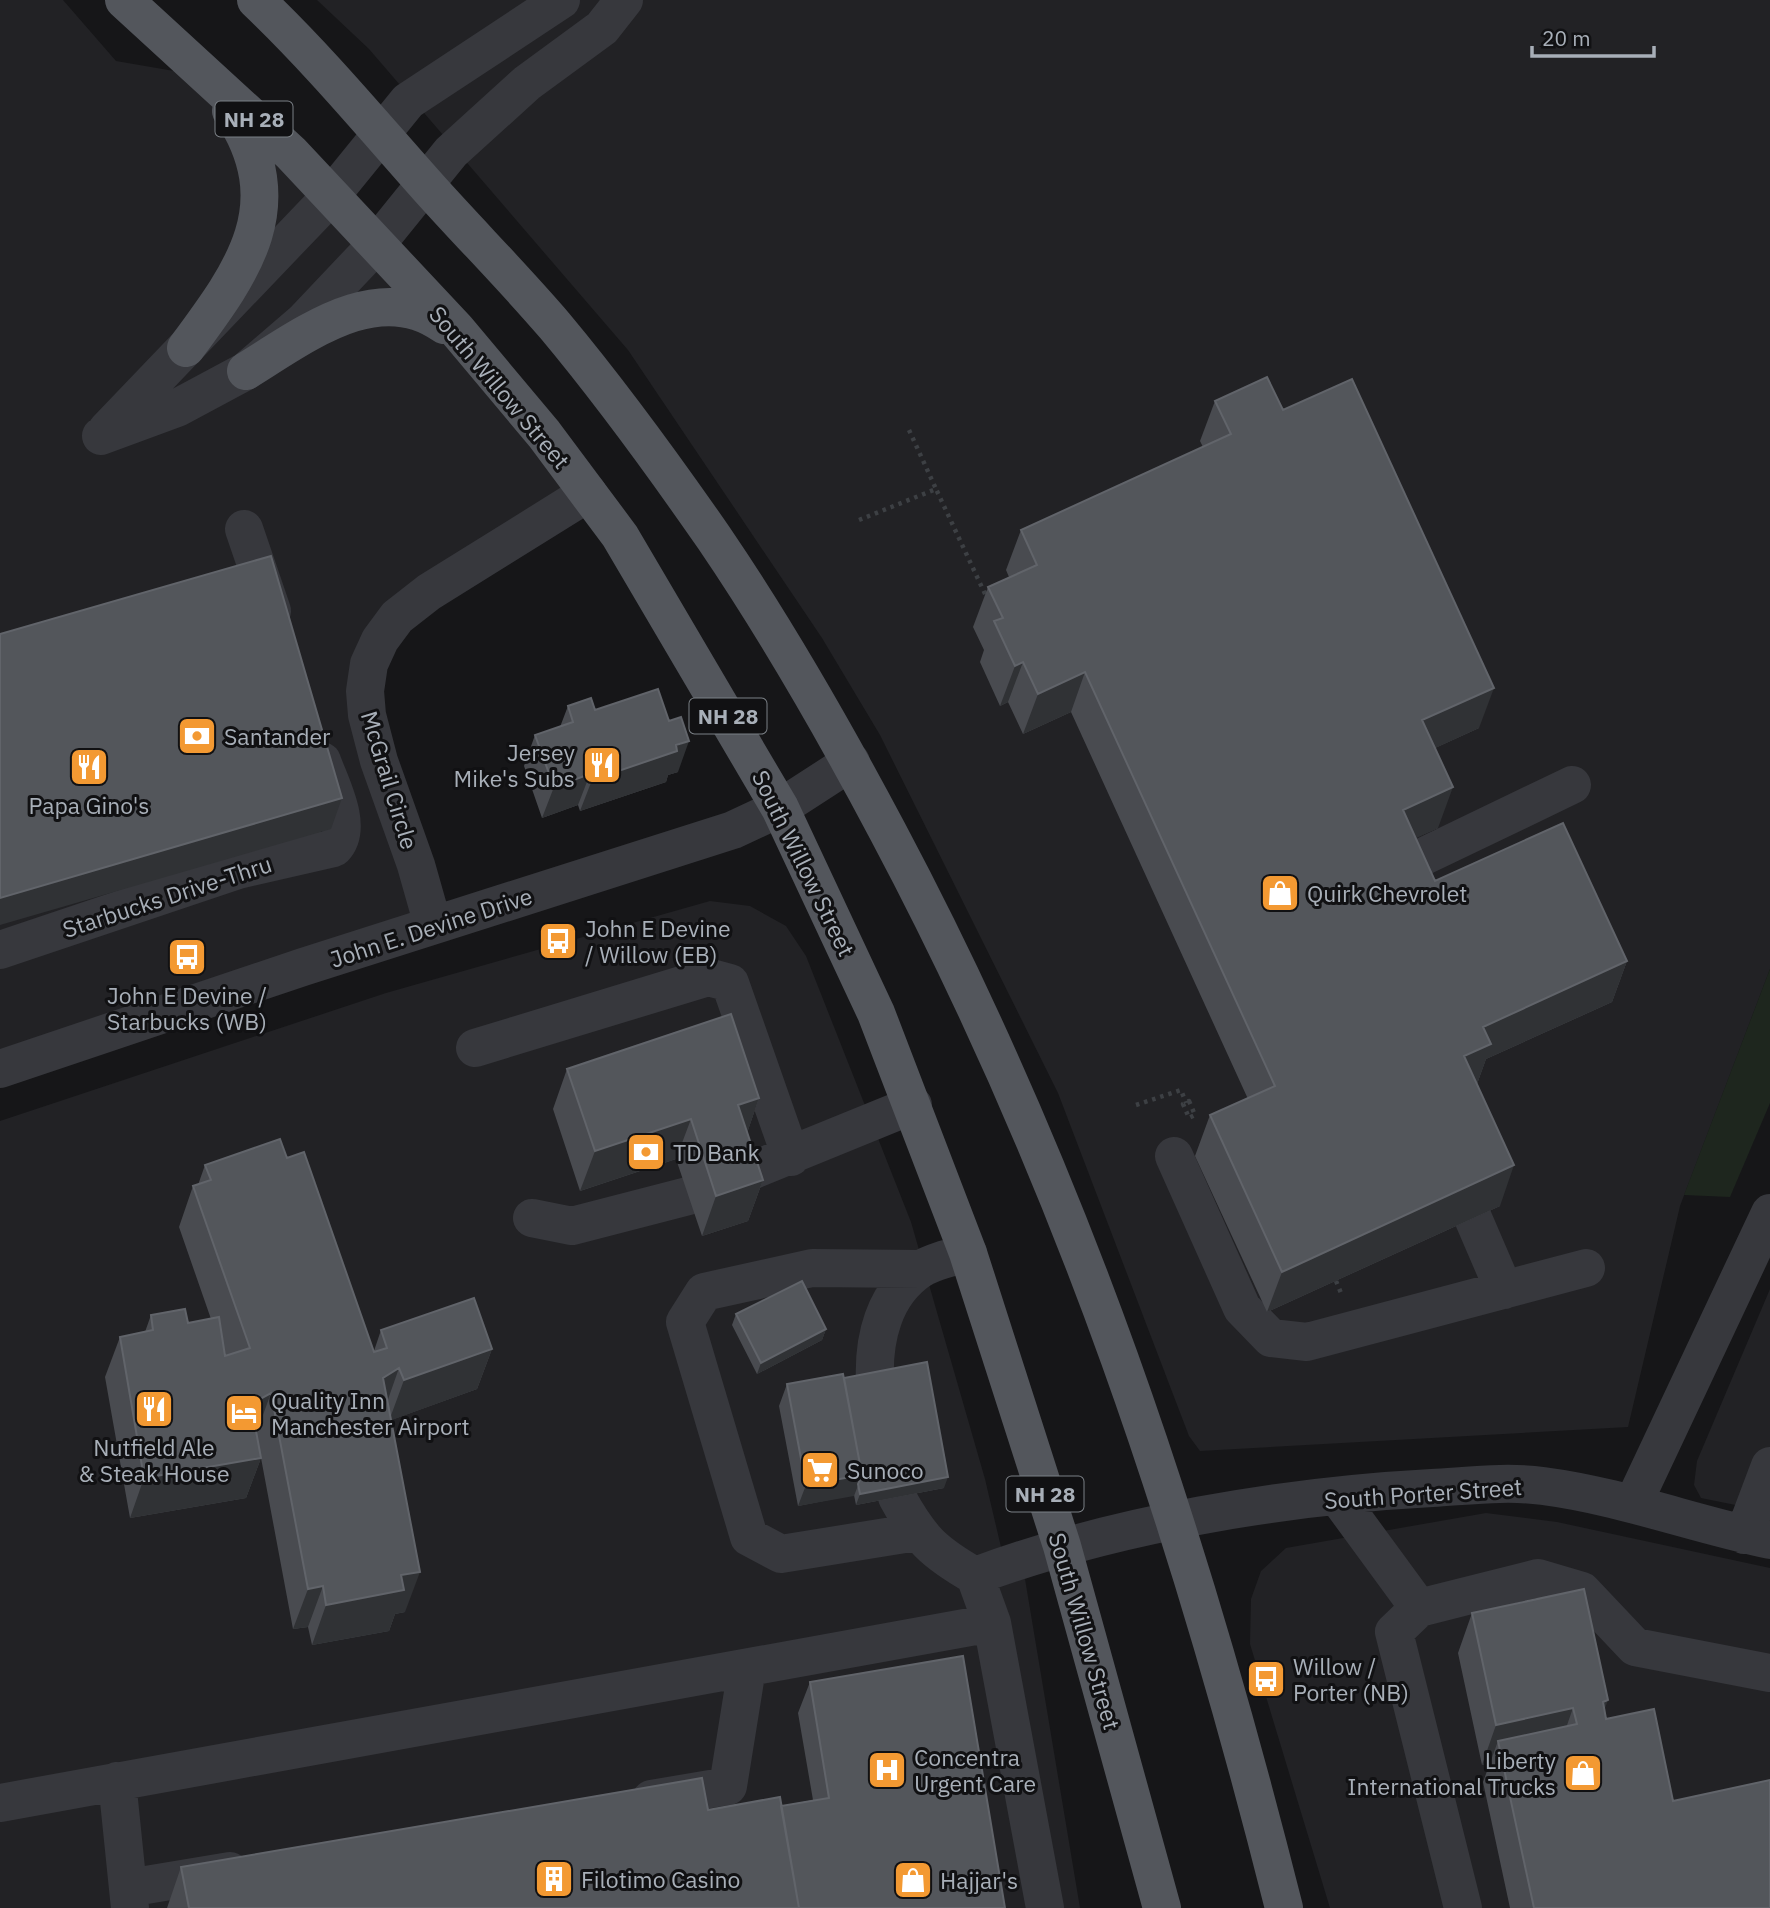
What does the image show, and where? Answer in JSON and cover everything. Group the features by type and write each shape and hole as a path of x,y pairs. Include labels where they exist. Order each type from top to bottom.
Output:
{"main road":[{"name":"South Willow Street","path":"124,0 290,153 465,340 620,536 780,808 876,1013 968,1253 1062,1546 1162,1908"},
{"path":"256,0 301,42 555,327 668,475 774,630 851,762 948,946 1055,1184 1120,1354 1177,1520 1284,1908"},
{"path":"186,348 242,268 256,226 260,201 259,177 253,153 243,129 209,77"},
{"path":"246,371 336,318 380,307 399,307 433,317 465,340"}],"street":[{"path":"561,0 408,101 330,197 101,436 177,408 246,371 303,323 375,246 451,152 527,83 602,28 624,0"},
{"name":"McGrail Circle","path":"433,925 370,726 365,691 369,664 380,640 397,617 429,592 588,493"},
{"path":"244,529 284,647"},
{"name":"Starbucks Drive-Thru","path":"0,950 238,870 334,848 341,837 341,819 310,726"},
{"name":"John E. Devine Drive","path":"0,1069 433,925 733,830 780,808 851,762"},
{"path":"1416,860 1572,785"},
{"path":"475,1048 708,977 730,983 791,1157"},
{"path":"734,1178 913,1105"},
{"path":"1174,1157 1242,1308 1270,1338 1307,1342 1586,1268"},
{"path":"532,1218 572,1226 688,1196"},
{"path":"1633,1504 1770,1213"},
{"path":"1473,1218 1504,1290"},
{"path":"917,1532 781,1554 749,1537 685,1322 704,1292 812,1268 921,1269 968,1253"},
{"path":"875,1382 874,1362 882,1316 900,1289 921,1269"},
{"path":"1757,1537 1770,1466"},
{"name":"South Porter Street","path":"975,1576 1062,1546 1177,1520 1337,1496 1472,1486 1541,1485 1633,1504 1757,1537"},
{"path":"1337,1496 1419,1608"},
{"path":"897,1497 917,1532 943,1557 975,1576 992,1623 1045,1908"},
{"path":"1463,1908 1394,1632 1419,1608 1538,1578 1582,1591 1635,1647 1770,1673"},
{"path":"0,1803 992,1623"},
{"path":"619,1804 728,1786 747,1668"},
{"path":"117,1781 129,1898 265,1865"}],"path":[{"path":"909,430 989,602"},
{"path":"859,520 936,489"},
{"path":"1136,1105 1181,1090 1186,1102"}],"shaded area":[{"path":"0,0 63,0 116,61 209,77 588,493 429,592 369,664 433,925 0,1069"},
{"path":"317,0 1770,0 1770,969 1680,1206 1628,1427 1200,1451 1189,1436 1058,1093 880,735 822,638 628,350 369,49"},
{"path":"710,901 750,906 786,926 806,956 911,1222 985,1479 1009,1581 1025,1579 1080,1908 0,1908 0,1121 386,993"},
{"path":"1770,969 1770,1103 1730,1197 1684,1195"},
{"path":"1770,1289 1770,1512 1701,1498 1694,1485 1697,1461"},
{"path":"1486,1513 1557,1522 1770,1568 1770,1908 1330,1908 1250,1644 1251,1599 1261,1571 1286,1548"}],"building":[{"name":"Quirk Chevrolet","path":"1267,377 1283,410 1352,379 1494,688 1422,720 1453,787 1403,810 1435,881 1563,823 1627,961 1483,1027 1491,1044 1464,1056 1514,1165 1282,1272 1210,1115 1275,1086 1085,672 1038,694 1023,662 1015,666 994,621 1003,618 988,587 1037,565 1021,530 1231,434 1215,401"},
{"path":"271,556 342,798 0,898 0,634"},
{"path":"658,689 669,721 681,717 689,741 676,745 677,751 592,780 590,774 554,787 535,735 573,722 568,706 591,698 595,710"},
{"path":"731,1014 759,1098 738,1105 763,1180 716,1196 691,1119 595,1151 567,1069"},
{"name":"Quality Inn Manchester Airport","path":"280,1139 287,1158 304,1152 374,1352 387,1348 381,1330 474,1298 492,1349 404,1380 399,1368 383,1378 420,1572 401,1575 404,1590 326,1605 323,1586 308,1589 271,1393 251,1404 261,1458 144,1478 120,1337 153,1330 151,1315 185,1309 188,1323 219,1317 225,1356 250,1348 193,1186 211,1180 205,1165"},
{"path":"802,1281 826,1329 761,1363 736,1314"},
{"name":"Sunoco","path":"927,1362 948,1477 860,1494 858,1484 862,1475 844,1378"},
{"name":"Sunoco","path":"843,1374 862,1475 806,1485 787,1384"},
{"name":"Liberty International Trucks","path":"1584,1589 1608,1700 1603,1702 1606,1719 1654,1709 1673,1801 1770,1780 1770,1908 1534,1908 1498,1741 1577,1724 1573,1708 1496,1725 1472,1613"},
{"path":"963,1656 1005,1908 799,1908 781,1806 829,1798 810,1682"},
{"path":"702,1778 708,1810 780,1797 799,1908 189,1908 181,1867"}],"place":[{"name":"Santander","path":"197,736"},
{"name":"Jersey Mike's Subs","path":"602,765"},
{"name":"Papa Gino's","path":"89,767"},
{"name":"Quirk Chevrolet","path":"1280,893"},
{"name":"John E Devine / Willow (EB)","path":"558,941"},
{"name":"John E Devine / Starbucks (WB)","path":"187,957"},
{"name":"TD Bank","path":"646,1152"},
{"name":"Nutfield Ale & Steak House","path":"154,1409"},
{"name":"Quality Inn Manchester Airport","path":"244,1413"},
{"name":"Sunoco","path":"820,1470"},
{"name":"Willow / Porter (NB)","path":"1266,1679"},
{"name":"Concentra Urgent Care","path":"887,1770"},
{"name":"Liberty International Trucks","path":"1583,1773"},
{"name":"Filotimo Casino","path":"554,1879"},
{"name":"Hajjar's","path":"913,1880"}]}
